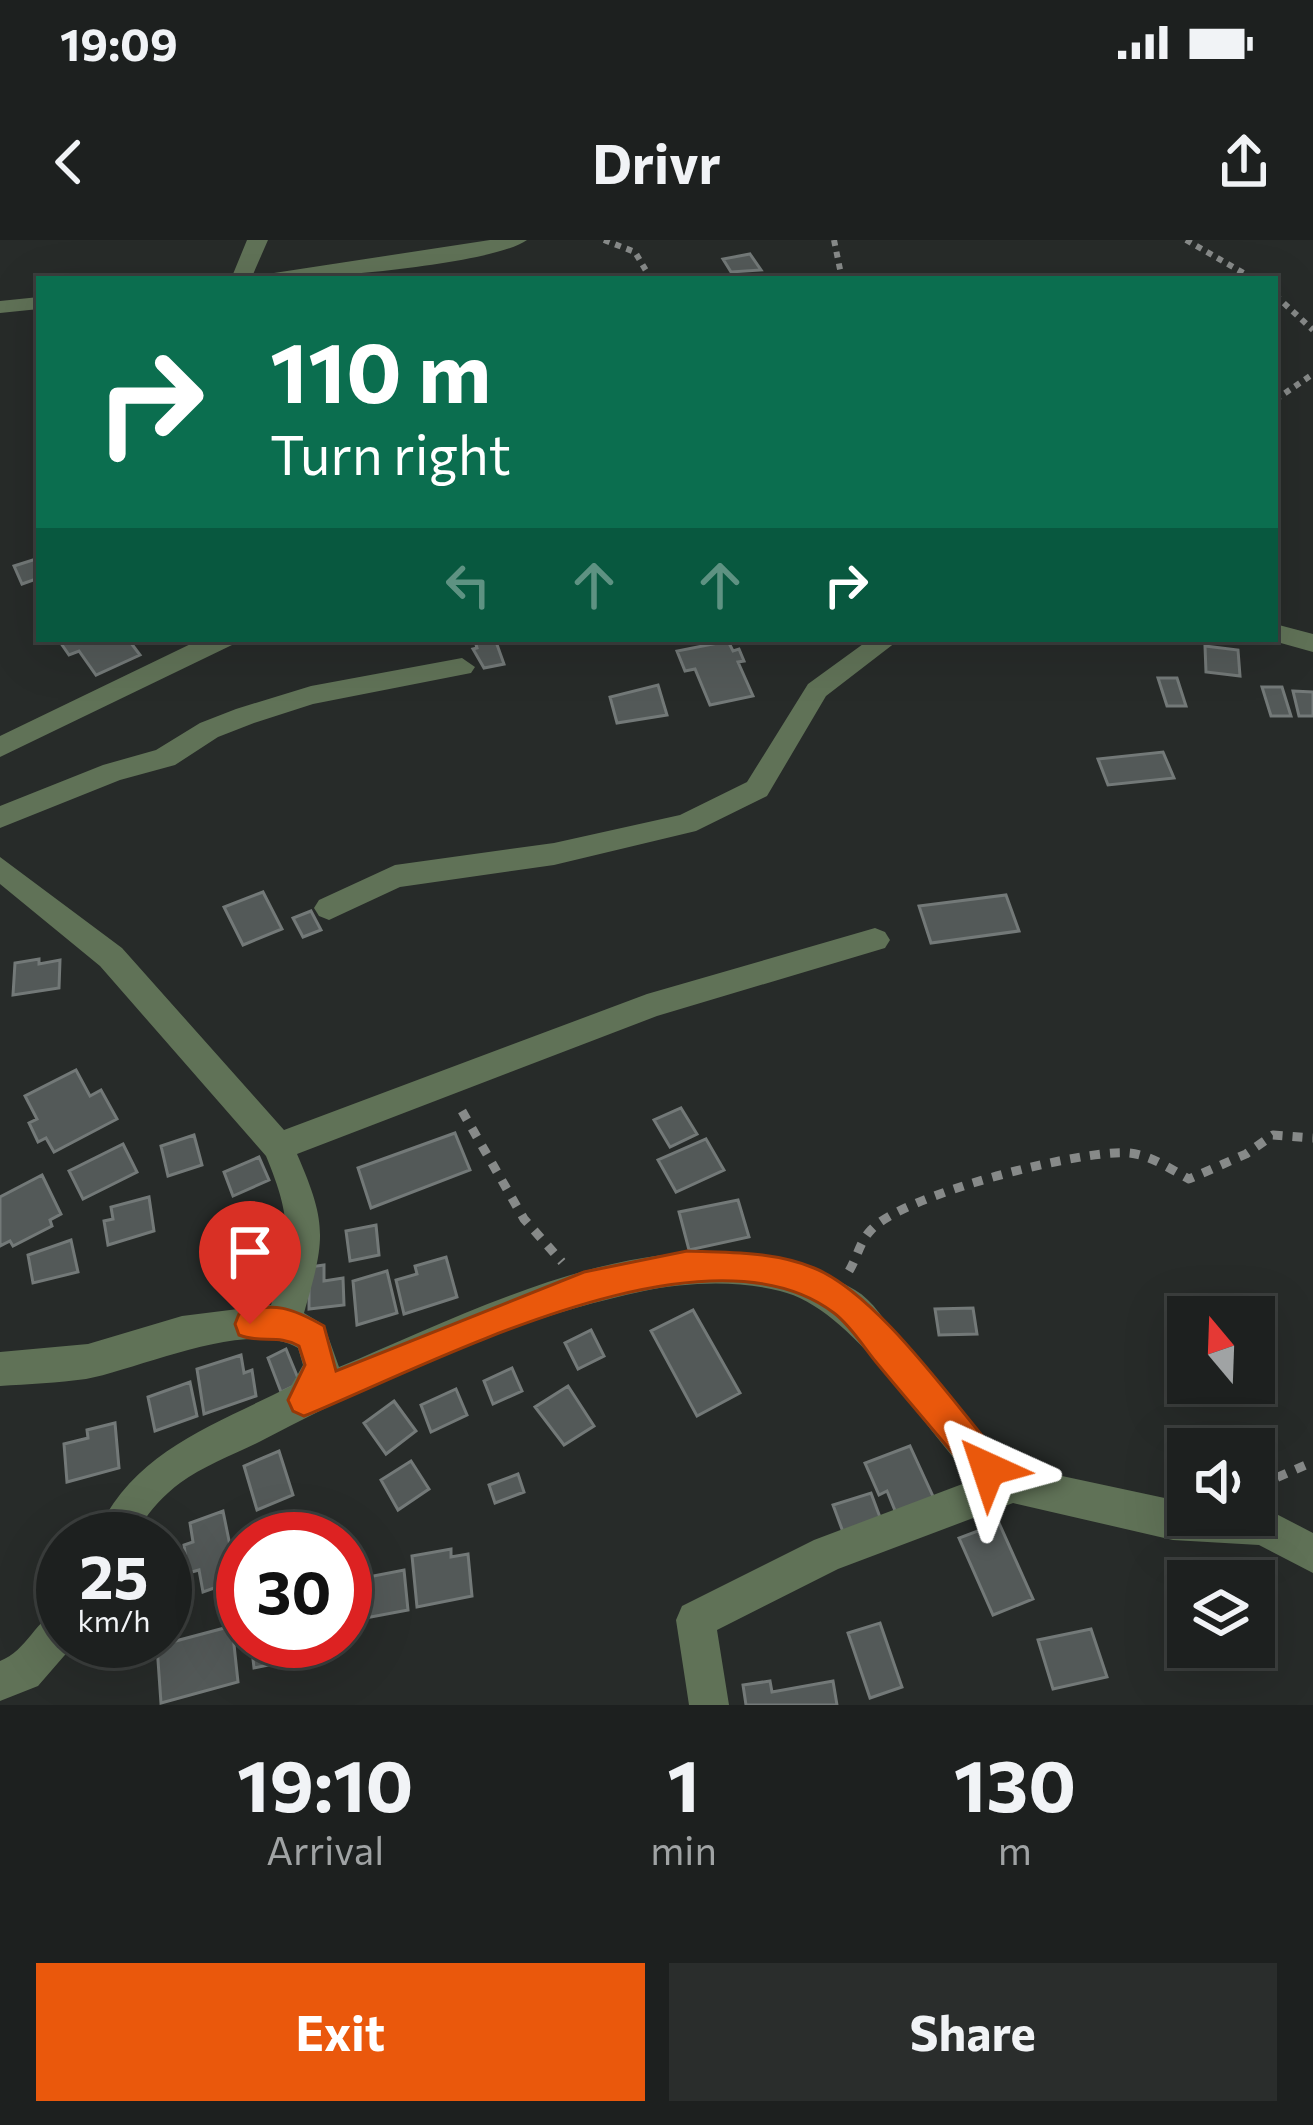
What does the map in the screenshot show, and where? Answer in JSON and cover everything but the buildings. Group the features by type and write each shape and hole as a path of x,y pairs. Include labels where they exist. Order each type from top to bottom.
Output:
{"street":[{"path":"242,276 250,248 258,240"},
{"path":"290,276 441,247 517,240"},
{"path":"0,307 36,303"},
{"path":"1278,634 1313,644"},
{"path":"0,746 217,642"},
{"path":"329,908 395,876 554,854 686,824 757,789 817,690 883,642"},
{"path":"0,818 126,767 165,758 209,730 245,716 311,695 462,667"},
{"path":"0,868 111,957 278,1147 298,1194 306,1247 284,1320"},
{"path":"278,1147 538,1045 777,964 875,940"},
{"path":"127,1512 168,1469 304,1400 584,1287 687,1266 772,1270 809,1280 848,1304 978,1459 1013,1484 1167,1520"},
{"path":"0,1369 88,1361 182,1333 284,1320 312,1336 321,1367 304,1400"},
{"path":"709,1705 696,1620 828,1554 1013,1484"},
{"path":"1275,1533 1313,1554"},
{"path":"0,1681 24,1672 36,1658"}],"path":[{"path":"604,240 635,252 649,276"},
{"path":"834,240 841,276"},
{"path":"1186,240 1248,276"},
{"path":"1278,298 1313,330"},
{"path":"1278,398 1313,374"},
{"path":"446,1084 524,1219 584,1287"},
{"path":"809,1280 844,1277 860,1257 860,1243 877,1225 1011,1170 1130,1152 1190,1179 1246,1154 1273,1135 1313,1138"},
{"path":"1275,1478 1313,1462"}],"route":[{"path":"250,1324 284,1320 312,1336 321,1367 304,1400 584,1287 687,1266 772,1270 809,1280 848,1304 988,1469"}]}
